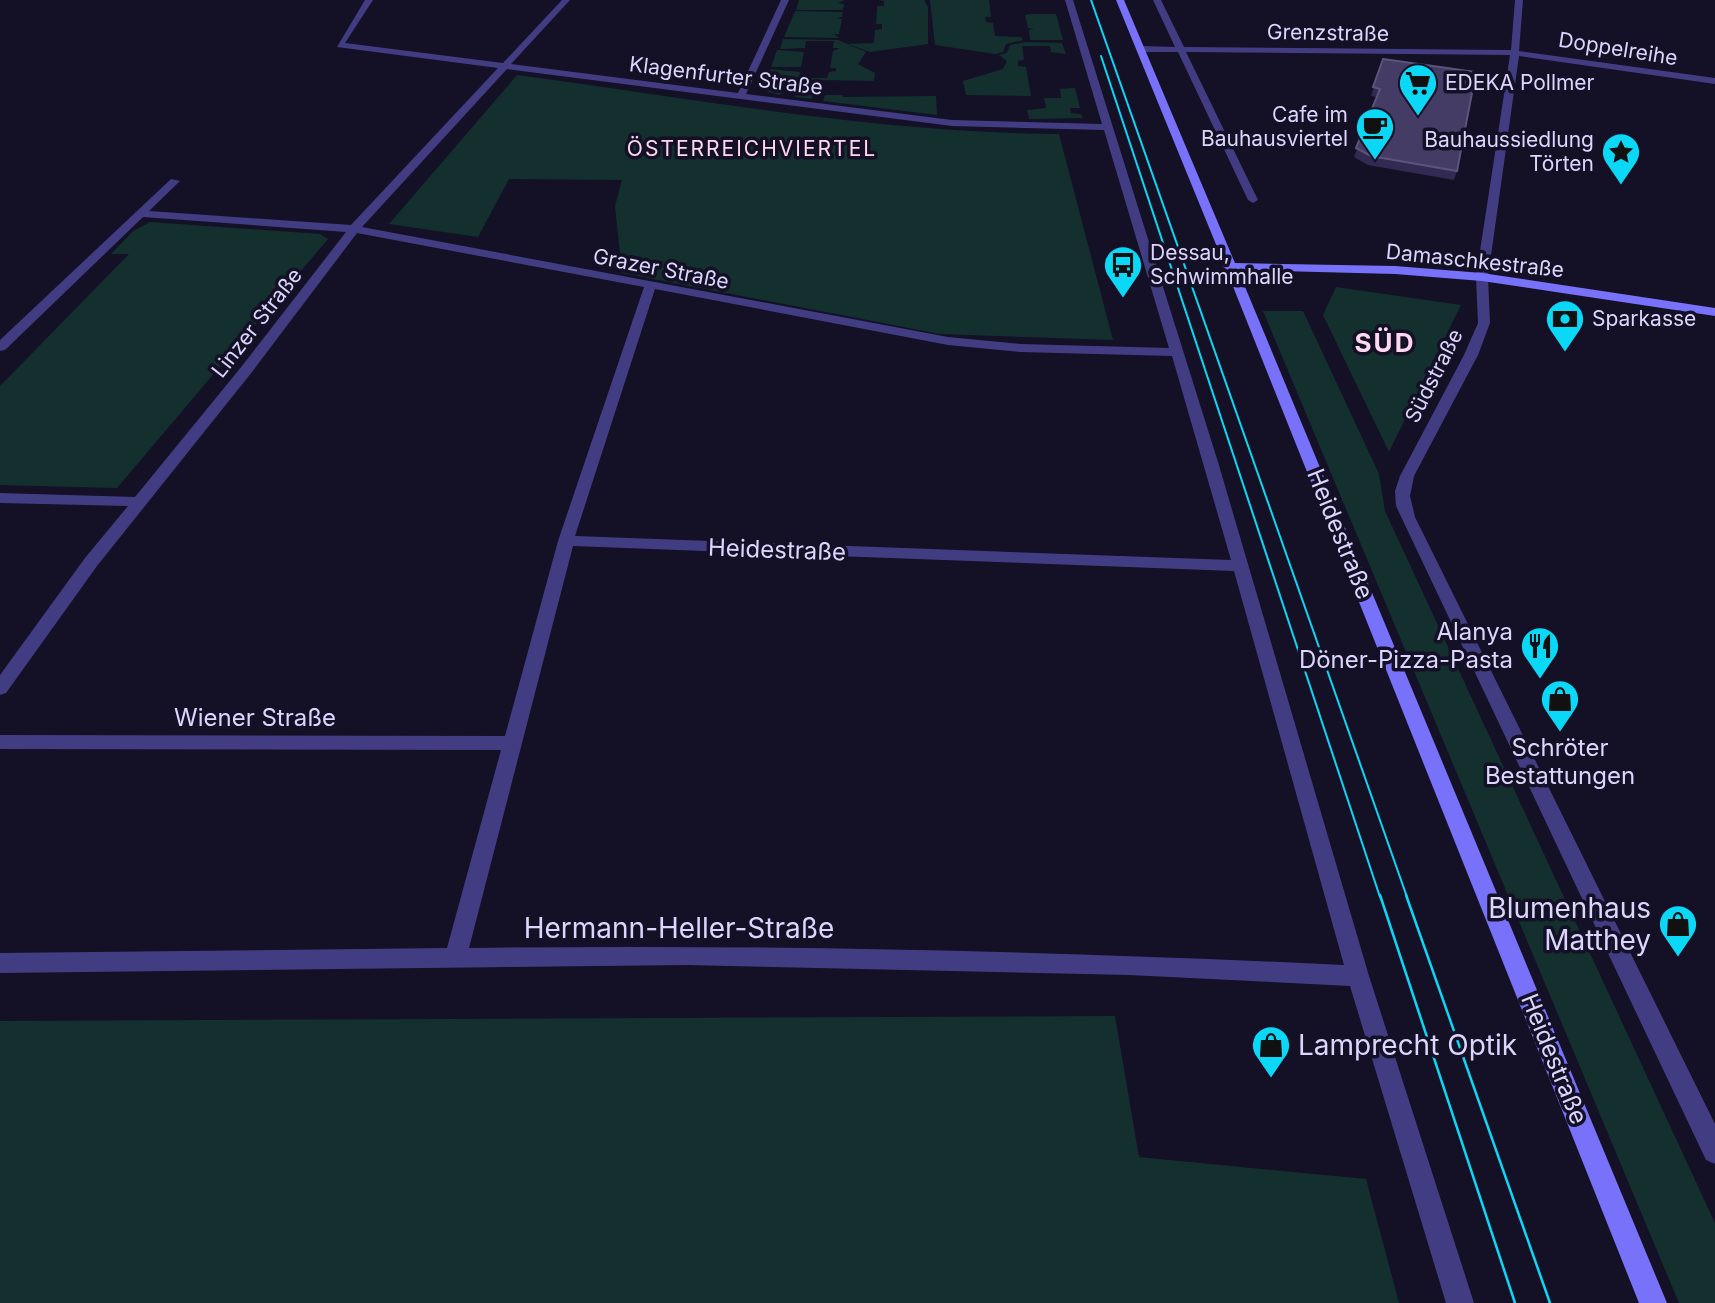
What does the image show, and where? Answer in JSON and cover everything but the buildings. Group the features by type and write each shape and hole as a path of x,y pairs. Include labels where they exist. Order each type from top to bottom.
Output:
{"street":[{"name":"Klagenfurter Straße","path":"369,0 340,45 951,123 1108,127"},
{"name":"Linzer Straße","path":"0,688 138,502 247,369 354,229 566,0"},
{"path":"741,96 785,0"},
{"path":"1069,0 1241,566 1358,976 1460,1303"},
{"name":"Heidestraße","path":"1120,0 1228,266 1328,500 1653,1303"},
{"path":"1157,0 1253,200"},
{"name":"Südstraße","path":"1519,0 1515,52 1482,277 1484,323 1471,355 1401,489 1407,517 1715,1151"},
{"name":"Grenzstraße","path":"1141,49 1515,52"},
{"name":"Doppelreihe","path":"1515,52 1715,82"},
{"path":"0,347 175,181"},
{"name":"Grazer Straße","path":"140,214 354,229 650,287 948,341 1020,348 1177,352"},
{"name":"Damaschkestraße","path":"1228,266 1395,270 1482,277 1715,312"},
{"path":"456,956 565,541 650,287"},
{"path":"0,499 138,502"},
{"name":"Heidestraße","path":"565,541 1241,566"},
{"name":"Wiener Straße","path":"0,742 511,743"},
{"name":"Hermann-Heller-Straße","path":"0,963 687,955 1129,965 1358,976"}],"green space":[{"path":"799,0 845,0 838,3 844,4 843,10 796,10"},
{"path":"878,0 924,0 928,7 928,44 870,52 848,44 874,43 875,30 882,29 882,24 876,24 877,6 884,6 884,1"},
{"path":"930,0 989,0 991,17 985,17 986,22 993,23 995,36 1021,37 1023,40 1006,44 1003,52 995,54 935,45"},
{"path":"795,11 843,12 842,17 836,18 842,19 839,34 834,34 839,38 784,37"},
{"path":"1056,14 1063,40 1030,40 1029,30 1034,29 1028,28 1025,15"},
{"path":"783,39 838,40 866,52 858,64 875,73 874,81 816,80 812,99 795,97 796,93 784,92 780,95 761,90 770,69 800,72 799,78 827,78 829,72 836,71 836,68 830,68 833,51 840,48 833,48 834,41 806,41 805,48 780,49"},
{"path":"1026,42 1062,43 1066,54 1051,52 1050,46 1022,46 1024,60 1018,61 1018,66 1026,67 1031,96 966,95 963,81 1003,69 1007,61 999,55 1007,53 1010,45"},
{"path":"777,50 804,52 801,67 771,67"},
{"path":"517,75 855,121 923,128 1059,134 1113,340 940,334 622,273 615,206 622,180 509,179 478,237 389,224"},
{"path":"1075,88 1080,108 1070,108 1071,113 1081,114 1083,118 1029,119 1027,110 1046,108 1044,98 1061,98 1060,89"},
{"path":"825,95 936,96 937,115 823,101"},
{"path":"150,222 320,234 328,239 117,488 0,485 0,386 129,254 111,254 133,231"},
{"path":"1336,287 1461,305 1389,452 1323,315"},
{"path":"1263,311 1303,311 1379,474 1385,511 1715,1223 1715,1303 1679,1303"},
{"path":"1115,1016 1139,1157 1366,1179 1399,1303 0,1303 0,1021"}],"tram line":[{"path":"1091,0 1407,897"},
{"path":"1101,56 1380,897"},
{"path":"1380,895 1515,1303"},
{"path":"1406,895 1550,1303"}],"place":[{"name":"EDEKA Pollmer","path":"1418,117"},
{"name":"Cafe im Bauhausviertel","path":"1375,161"},
{"name":"Bauhaussiedlung Törten","path":"1621,186"},
{"name":"Dessau, Schwimmhalle","path":"1123,299"},
{"name":"Sparkasse","path":"1565,353"},
{"name":"Alanya Döner-Pizza-Pasta","path":"1540,680"},
{"name":"Schröter Bestattungen","path":"1560,733"},
{"name":"Blumenhaus Matthey","path":"1678,958"},
{"name":"Lamprecht Optik","path":"1271,1079"}],"district":[{"name":"ÖSTERREICHVIERTEL","path":"752,149"},
{"name":"SÜD","path":"1385,343"}]}
